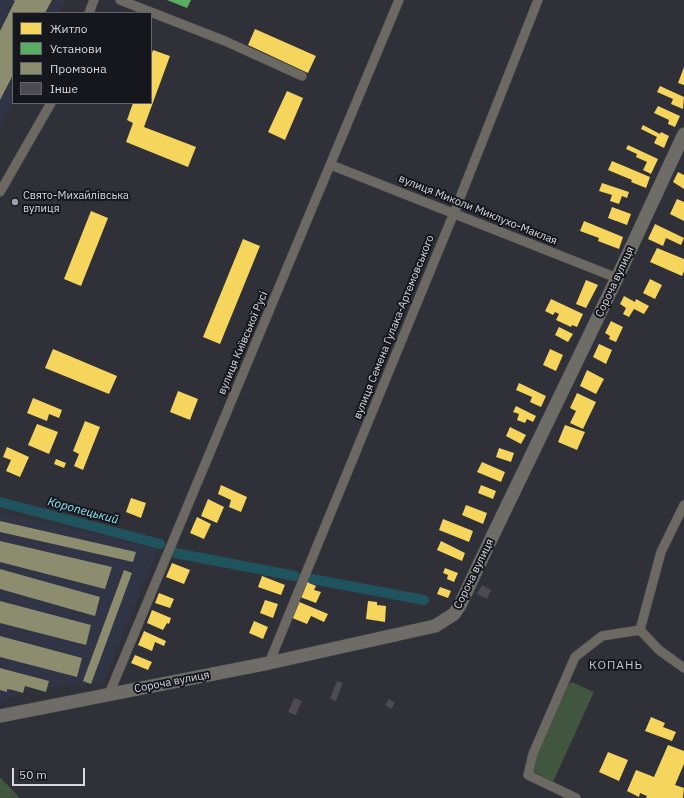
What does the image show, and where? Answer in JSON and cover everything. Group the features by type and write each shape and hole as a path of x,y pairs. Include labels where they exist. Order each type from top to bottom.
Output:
{"main road":[{"name":"Сороча вулиця","path":"0,716 268,663 435,626 454,614 460,605 617,278 684,134"}],"street":[{"path":"89,12 94,0"},
{"path":"120,0 151,12"},
{"name":"вулиця Київської Русі","path":"109,694 399,0"},
{"name":"вулиця Семена Гулака-Артемовського","path":"268,663 454,213 538,0"},
{"path":"152,12 225,41 302,76"},
{"path":"0,192 50,104"},
{"name":"вулиця Миколи Миклухо-Маклая","path":"331,165 617,278"},
{"path":"640,630 661,552 684,505"},
{"path":"640,630 659,650 684,668"},
{"path":"576,798 528,775 533,754 575,657 602,636 640,630"}],"shaded area":[{"path":"0,0 66,0 60,12 12,12 12,104 0,127"},
{"path":"0,512 158,549 103,684 24,689 3,703 0,703"}],"green space":[{"path":"572,682 594,692 553,782 534,772 538,753 568,685"},
{"path":"0,777 20,798 0,798"}],"building: Житло":[{"path":"255,29 316,56 308,73 248,45"},
{"path":"153,50 170,56 144,127 196,147 188,167 126,142 133,123 127,120 133,104 152,104"},
{"path":"684,67 684,85 678,83"},
{"path":"660,86 684,97 683,109 671,104 673,99 657,92"},
{"path":"287,91 303,98 285,140 268,132"},
{"path":"658,106 680,116 675,127 668,124 669,120 654,113"},
{"path":"643,125 660,134 661,132 669,136 664,148 654,143 657,137 641,129"},
{"path":"628,145 658,159 651,174 643,170 647,162 636,157 637,154 626,149"},
{"path":"612,161 650,177 646,188 631,182 632,180 608,170"},
{"path":"678,172 684,175 684,189 673,182"},
{"path":"602,183 629,192 627,198 622,196 619,204 610,201 612,195 599,191"},
{"path":"677,199 684,202 684,221 670,214"},
{"path":"612,207 631,214 627,225 608,218"},
{"path":"91,211 108,218 81,286 64,279"},
{"path":"584,221 623,237 619,249 598,241 599,238 580,231"},
{"path":"655,224 684,238 681,245 666,238 663,246 648,239"},
{"path":"243,239 260,246 220,344 203,337"},
{"path":"657,248 684,259 684,271 682,276 650,262"},
{"path":"650,279 662,285 655,299 643,293"},
{"path":"586,280 598,285 586,308 576,304"},
{"path":"624,296 635,302 636,299 649,306 644,314 634,309 629,317 623,314 626,308 620,304"},
{"path":"551,299 583,314 577,327 572,325 571,327 556,320 559,314 555,312 553,315 545,311"},
{"path":"611,321 623,327 616,342 609,339 610,336 605,333"},
{"path":"559,327 573,334 568,342 555,335"},
{"path":"599,344 612,350 606,364 593,357"},
{"path":"53,349 117,376 109,394 45,368"},
{"path":"550,349 563,355 556,371 543,365"},
{"path":"587,370 604,379 596,394 580,386"},
{"path":"519,383 546,396 541,407 530,402 532,397 516,390"},
{"path":"178,391 198,399 190,420 170,412"},
{"path":"577,393 596,402 583,429 570,423 576,411 570,408"},
{"path":"33,398 62,410 59,418 49,414 47,421 27,413"},
{"path":"516,406 536,416 533,422 527,419 525,423 517,420 519,414 513,412"},
{"path":"85,421 100,427 83,470 74,466 79,454 73,451"},
{"path":"37,424 58,432 49,454 28,445"},
{"path":"565,425 585,432 577,450 558,442"},
{"path":"510,427 526,435 521,444 506,436"},
{"path":"7,447 29,457 20,477 6,471 11,460 3,457"},
{"path":"499,448 514,453 511,462 496,457"},
{"path":"56,459 66,463 64,468 54,464"},
{"path":"482,462 505,472 501,482 477,472"},
{"path":"221,485 247,497 241,512 229,507 231,500 218,494"},
{"path":"481,485 496,491 493,499 478,493"},
{"path":"131,498 146,503 141,518 126,512"},
{"path":"208,499 224,507 217,523 201,516"},
{"path":"466,505 487,513 483,524 462,515"},
{"path":"197,517 211,524 204,539 190,533"},
{"path":"443,519 473,531 469,542 439,530"},
{"path":"441,541 465,553 462,561 437,550"},
{"path":"172,563 190,570 184,584 166,577"},
{"path":"445,568 458,573 454,582 447,579 448,575 443,573"},
{"path":"262,576 285,585 281,595 258,587"},
{"path":"306,581 316,586 314,590 321,592 316,603 300,597"},
{"path":"440,587 451,591 448,598 437,594"},
{"path":"159,593 174,599 170,608 155,603"},
{"path":"265,600 278,604 273,618 260,613"},
{"path":"297,601 328,614 324,622 311,616 307,624 290,617"},
{"path":"368,601 377,602 377,605 386,606 385,622 366,619"},
{"path":"152,610 171,618 169,624 167,623 163,630 147,623"},
{"path":"254,621 268,627 263,639 249,633"},
{"path":"144,631 166,641 164,646 155,642 152,651 138,645"},
{"path":"135,655 152,662 148,670 131,663"},
{"path":"651,717 665,723 663,727 676,732 672,741 645,731"},
{"path":"668,745 684,751 684,764 675,785 684,788 683,798 646,798 647,796 640,793 639,797 627,791 636,770 654,777"},
{"path":"608,752 628,760 619,781 599,772"}],"building: Установи":[{"path":"167,0 191,0 187,8"}],"building: Промзона":[{"path":"13,0 52,0 46,12 12,12 12,77 0,100 0,31 15,1"},
{"path":"0,521 136,552 133,562 0,532"},
{"path":"0,541 112,567 105,589 0,562"},
{"path":"0,569 100,597 95,616 0,589"},
{"path":"124,570 132,573 91,684 83,681"},
{"path":"0,601 91,625 86,645 0,623"},
{"path":"0,636 82,658 77,677 0,657"},
{"path":"0,668 49,681 46,692 25,686 23,693 7,689 7,692 0,690"}],"building: Інше":[{"path":"15,197 20,201 15,207 10,204"},
{"path":"482,585 491,590 487,599 477,594"},
{"path":"337,681 343,683 336,701 330,699"},
{"path":"294,698 302,701 296,715 288,712"},
{"path":"389,699 395,703 391,709 385,705"}],"waterway":[{"name":"Коропецький","path":"0,502 160,544"},
{"name":"Коропецький","path":"175,553 295,576"},
{"name":"Коропецький","path":"312,579 424,600"}],"place":[{"name":"Свято-Михайлівська вулиця","path":"15,202"}],"district":[{"name":"КОПАНЬ","path":"616,666"}]}
